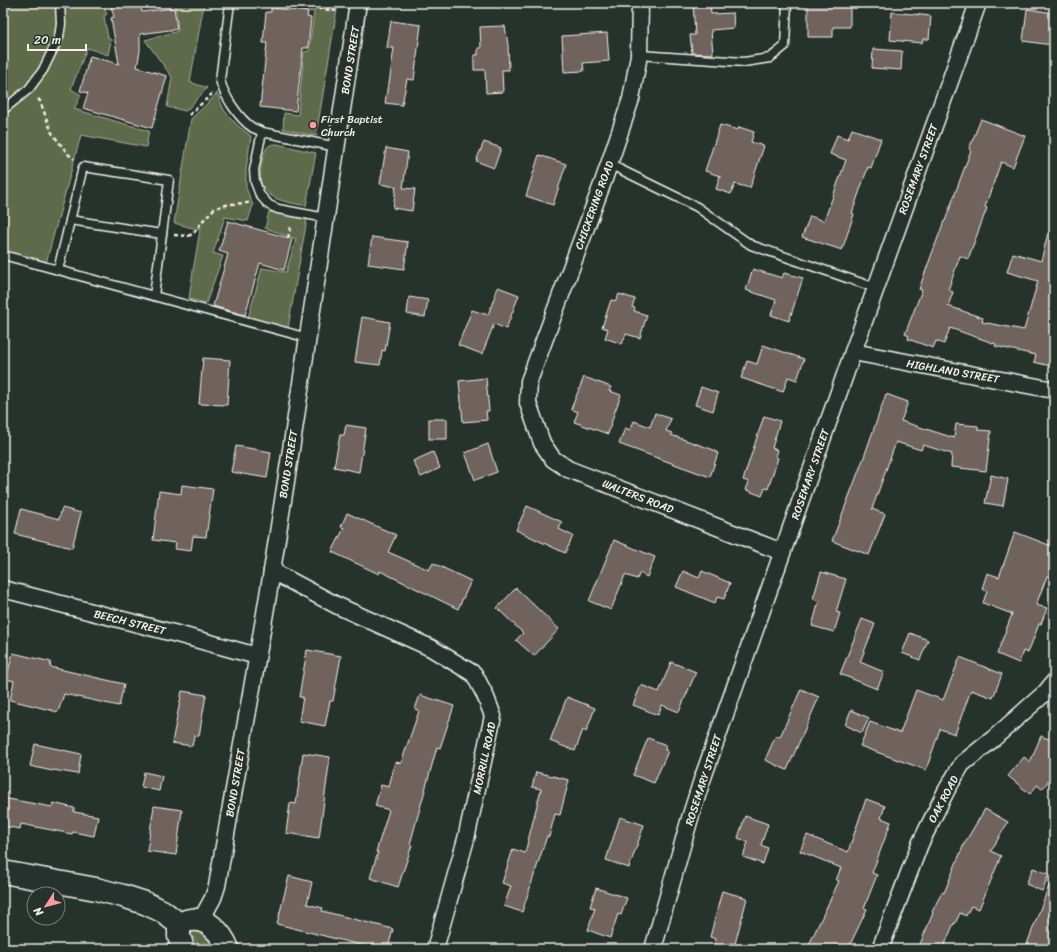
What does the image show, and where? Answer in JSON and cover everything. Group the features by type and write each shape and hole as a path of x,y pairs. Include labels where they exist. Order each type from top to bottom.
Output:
{"main road":[{"path":"3,872 96,889 123,896 145,903 162,911 180,924"},
{"path":"180,924 190,920 201,920 210,925 219,933 228,949"},
{"path":"180,924 179,936 183,949"}],"street":[{"name":"BOND STREET","path":"201,920 213,898 217,886 272,571 358,3"},
{"name":"CHICKERING ROAD","path":"528,403 529,381 610,164 631,99 639,55 640,3"},
{"name":"ROSEMARY STREET","path":"652,949 701,783 978,3"},
{"name":"HIGHLAND STREET","path":"853,352 1054,390"},
{"name":"WALTERS ROAD","path":"528,403 542,443 553,459 568,468 782,552"},
{"name":"MORRILL ROAD","path":"272,571 336,605 431,648 474,674 485,695 493,716 466,839 435,949"},
{"name":"BEECH STREET","path":"3,589 257,656"},
{"name":"OAK ROAD","path":"880,949 920,844 946,791 962,764 1046,692 1054,682"}],"lane":[{"path":"3,110 29,89 43,70 59,37 61,24 60,3"},
{"path":"230,3 220,83 240,116 252,127 262,132 337,148"},
{"path":"639,55 744,62 770,58 786,46 787,3"},
{"path":"262,132 254,170 255,182 261,197 269,205 278,209 326,218"},
{"path":"610,164 697,207 751,245 876,288"},
{"path":"58,270 83,167 169,180 154,296"},
{"path":"70,220 162,234"},
{"path":"3,255 308,338"}],"path":[{"path":"270,3 341,11"},
{"path":"189,115 212,95 220,83"},
{"path":"29,89 40,101 52,133 68,154 83,167"},
{"path":"162,234 188,236 193,234 205,218 216,208 230,204 247,203 261,197"}],"green space":[{"path":"3,3 102,3 107,14 104,16 108,38 111,40 108,55 87,48 71,89 81,95 74,109 149,131 146,147 81,135 46,263 3,250"},
{"path":"175,3 204,3 190,82 207,88 186,111 167,107 172,77 145,40 178,31"},
{"path":"292,3 338,3 316,136 283,129 284,113 298,115 304,52 309,51 314,12 291,8"},
{"path":"217,93 224,110 237,125 251,136 246,169 246,188 253,205 248,221 225,217 213,253 223,256 206,303 189,299 200,230 174,223 191,119"},
{"path":"277,144 316,153 306,206 283,201 270,195 261,183 261,168 265,151 270,145"},
{"path":"269,212 307,219 288,328 248,318 262,268 286,272 296,239 265,228"},
{"path":"194,930 201,931 216,949 201,949 191,935"}],"building":[{"path":"110,3 140,3 142,12 174,8 177,29 140,34 140,51 137,67 167,76 152,128 83,108 88,93 80,91 90,56 119,64 111,18 114,17"},
{"path":"693,3 710,3 711,14 733,13 734,28 711,30 713,54 692,53 690,35 695,35"},
{"path":"808,3 850,3 850,27 833,27 833,37 808,37"},
{"path":"271,8 308,12 307,17 311,18 308,48 303,48 296,111 260,107 267,43 263,43 266,12 271,12"},
{"path":"1027,9 1054,13 1052,45 1023,41"},
{"path":"892,12 931,16 929,39 923,39 922,43 890,40"},
{"path":"391,21 421,25 414,80 407,79 402,105 385,103 394,48 387,48"},
{"path":"505,26 508,45 509,70 502,70 503,92 486,93 485,70 474,70 474,55 478,55 478,48 481,48 480,27"},
{"path":"607,33 609,61 583,63 584,71 564,72 562,36"},
{"path":"873,49 902,51 901,70 872,68"},
{"path":"981,119 1025,136 1013,167 1001,162 985,207 987,208 968,259 960,256 948,290 953,292 948,306 983,318 982,322 1024,330 1038,281 1007,272 1013,253 1041,261 1048,233 1054,234 1054,367 1034,362 1036,355 995,346 996,344 950,328 944,344 936,341 933,348 908,339 909,336 905,334 922,290 919,289 971,150 969,149"},
{"path":"720,125 738,130 739,127 754,132 751,142 764,146 750,188 735,184 731,194 716,189 720,176 705,171"},
{"path":"852,129 881,139 871,168 868,167 852,213 854,214 842,250 802,237 810,216 824,221 846,160 830,154 837,135 848,139"},
{"path":"484,142 501,148 494,168 476,161"},
{"path":"386,148 408,152 403,188 415,189 412,211 393,208 396,187 380,184"},
{"path":"539,155 566,164 553,205 526,196"},
{"path":"228,221 292,239 284,270 260,263 245,315 213,306 228,254 219,251"},
{"path":"372,237 408,242 404,269 368,264"},
{"path":"753,269 782,278 784,273 803,278 789,321 771,315 776,300 746,290"},
{"path":"498,287 519,295 506,329 494,324 482,354 458,345 472,310 488,315"},
{"path":"619,294 635,299 632,307 635,308 634,311 647,315 640,338 626,334 622,344 605,338 608,329 602,327 611,300 616,301"},
{"path":"409,297 428,300 425,317 407,314"},
{"path":"362,317 390,322 385,351 382,350 380,365 355,362"},
{"path":"763,345 804,359 797,380 788,377 783,392 741,378 747,361 757,364"},
{"path":"203,358 230,360 227,405 199,404"},
{"path":"584,377 611,387 609,391 621,395 608,434 574,422 578,412 571,409"},
{"path":"486,378 489,411 486,411 487,420 463,422 459,381"},
{"path":"701,387 718,393 713,411 695,405"},
{"path":"886,394 908,402 901,421 954,438 956,424 978,426 978,430 991,431 986,471 951,467 952,454 923,445 921,450 896,442 872,509 885,514 869,555 832,541"},
{"path":"655,413 671,419 666,431 672,433 671,435 714,450 718,453 710,477 619,444 625,428 630,430 634,421 650,427"},
{"path":"764,416 780,421 772,448 777,450 775,457 778,458 768,489 765,488 762,496 746,490 749,482 743,480"},
{"path":"429,419 447,419 447,439 429,439"},
{"path":"346,425 366,428 359,472 334,467 340,435 344,435"},
{"path":"488,444 497,472 475,480 465,453"},
{"path":"236,446 271,452 267,478 231,472"},
{"path":"433,452 440,468 421,477 413,461"},
{"path":"991,475 1008,479 1003,506 985,503"},
{"path":"182,485 213,489 206,537 193,536 191,551 175,549 176,543 153,540 159,491 181,494"},
{"path":"527,506 562,522 559,529 573,536 565,553 516,530"},
{"path":"62,508 81,513 72,548 15,534 21,509 59,519"},
{"path":"347,513 396,535 388,552 429,570 433,563 471,581 458,609 380,571 379,574 332,552 344,528 341,527"},
{"path":"1015,532 1054,547 1054,579 1047,576 1036,605 1047,608 1028,653 1023,651 1019,663 997,654 1012,614 983,603 987,591 982,589 987,573 999,577"},
{"path":"614,540 655,557 647,577 640,573 637,579 625,575 611,610 589,601"},
{"path":"683,571 699,578 702,571 730,583 724,599 717,597 715,603 676,587"},
{"path":"821,572 846,579 836,612 840,613 834,632 812,626 819,601 813,599"},
{"path":"516,588 559,629 534,656 516,640 523,633 497,608"},
{"path":"862,619 875,624 860,662 884,672 877,689 840,674"},
{"path":"910,633 928,640 920,660 902,653"},
{"path":"307,650 341,656 333,701 330,701 325,726 299,721 303,697 299,697"},
{"path":"13,653 51,662 50,667 124,684 119,706 64,694 58,712 10,700 14,681 6,679"},
{"path":"960,657 1002,674 993,698 971,690 955,734 940,729 926,770 860,746 870,722 900,733 916,690 943,700"},
{"path":"671,662 696,672 679,712 662,705 658,715 633,705 641,685 659,692"},
{"path":"801,689 819,697 787,770 765,760 776,735 780,737"},
{"path":"182,691 206,695 199,736 194,736 192,746 172,743"},
{"path":"420,695 454,706 440,748 437,747 410,844 412,845 398,887 370,878 378,852 376,852 389,810 375,806 381,785 389,787 395,762 401,763 419,711 415,709"},
{"path":"567,697 595,708 586,732 583,730 575,751 550,741"},
{"path":"851,710 869,718 862,733 845,725"},
{"path":"1041,736 1054,741 1054,774 1042,789 1037,785 1030,794 1008,776 1024,757 1030,762"},
{"path":"648,738 666,745 665,750 668,751 654,783 633,775"},
{"path":"35,744 81,754 78,774 52,771 30,766"},
{"path":"303,753 330,757 319,838 286,833 290,803 296,804"},
{"path":"144,772 162,776 159,791 141,787"},
{"path":"536,772 569,780 560,815 555,814 549,837 547,836 522,912 504,906 511,886 502,883 513,849 525,853 541,789 532,787"},
{"path":"3,798 52,807 53,803 74,808 74,812 98,816 94,836 73,832 72,834 21,824 20,829 3,826"},
{"path":"866,799 885,806 881,818 891,822 872,873 877,875 864,908 867,909 848,949 807,949 839,881 836,880 841,868 800,851 807,835 848,852"},
{"path":"154,806 182,810 176,855 147,851"},
{"path":"985,809 1008,822 991,851 1001,856 979,909 971,906 966,916 960,913 943,949 918,949 933,913 932,912 942,892 944,893 964,844"},
{"path":"745,816 768,824 761,845 768,848 763,864 743,857 748,842 738,838"},
{"path":"620,817 644,825 629,868 606,860"},
{"path":"1033,868 1049,874 1042,891 1026,884"},
{"path":"289,876 312,882 307,904 323,908 322,911 393,929 388,948 373,944 372,948 277,924"},
{"path":"1052,878 1054,878 1054,949 1031,949 1032,946 1027,944"},
{"path":"596,888 627,898 621,915 618,914 610,938 588,930 595,908 590,907"},
{"path":"722,891 747,898 735,944 730,943 729,949 713,949 716,939 710,937"}],"place":[{"name":"First Baptist Church","path":"313,125"}]}
